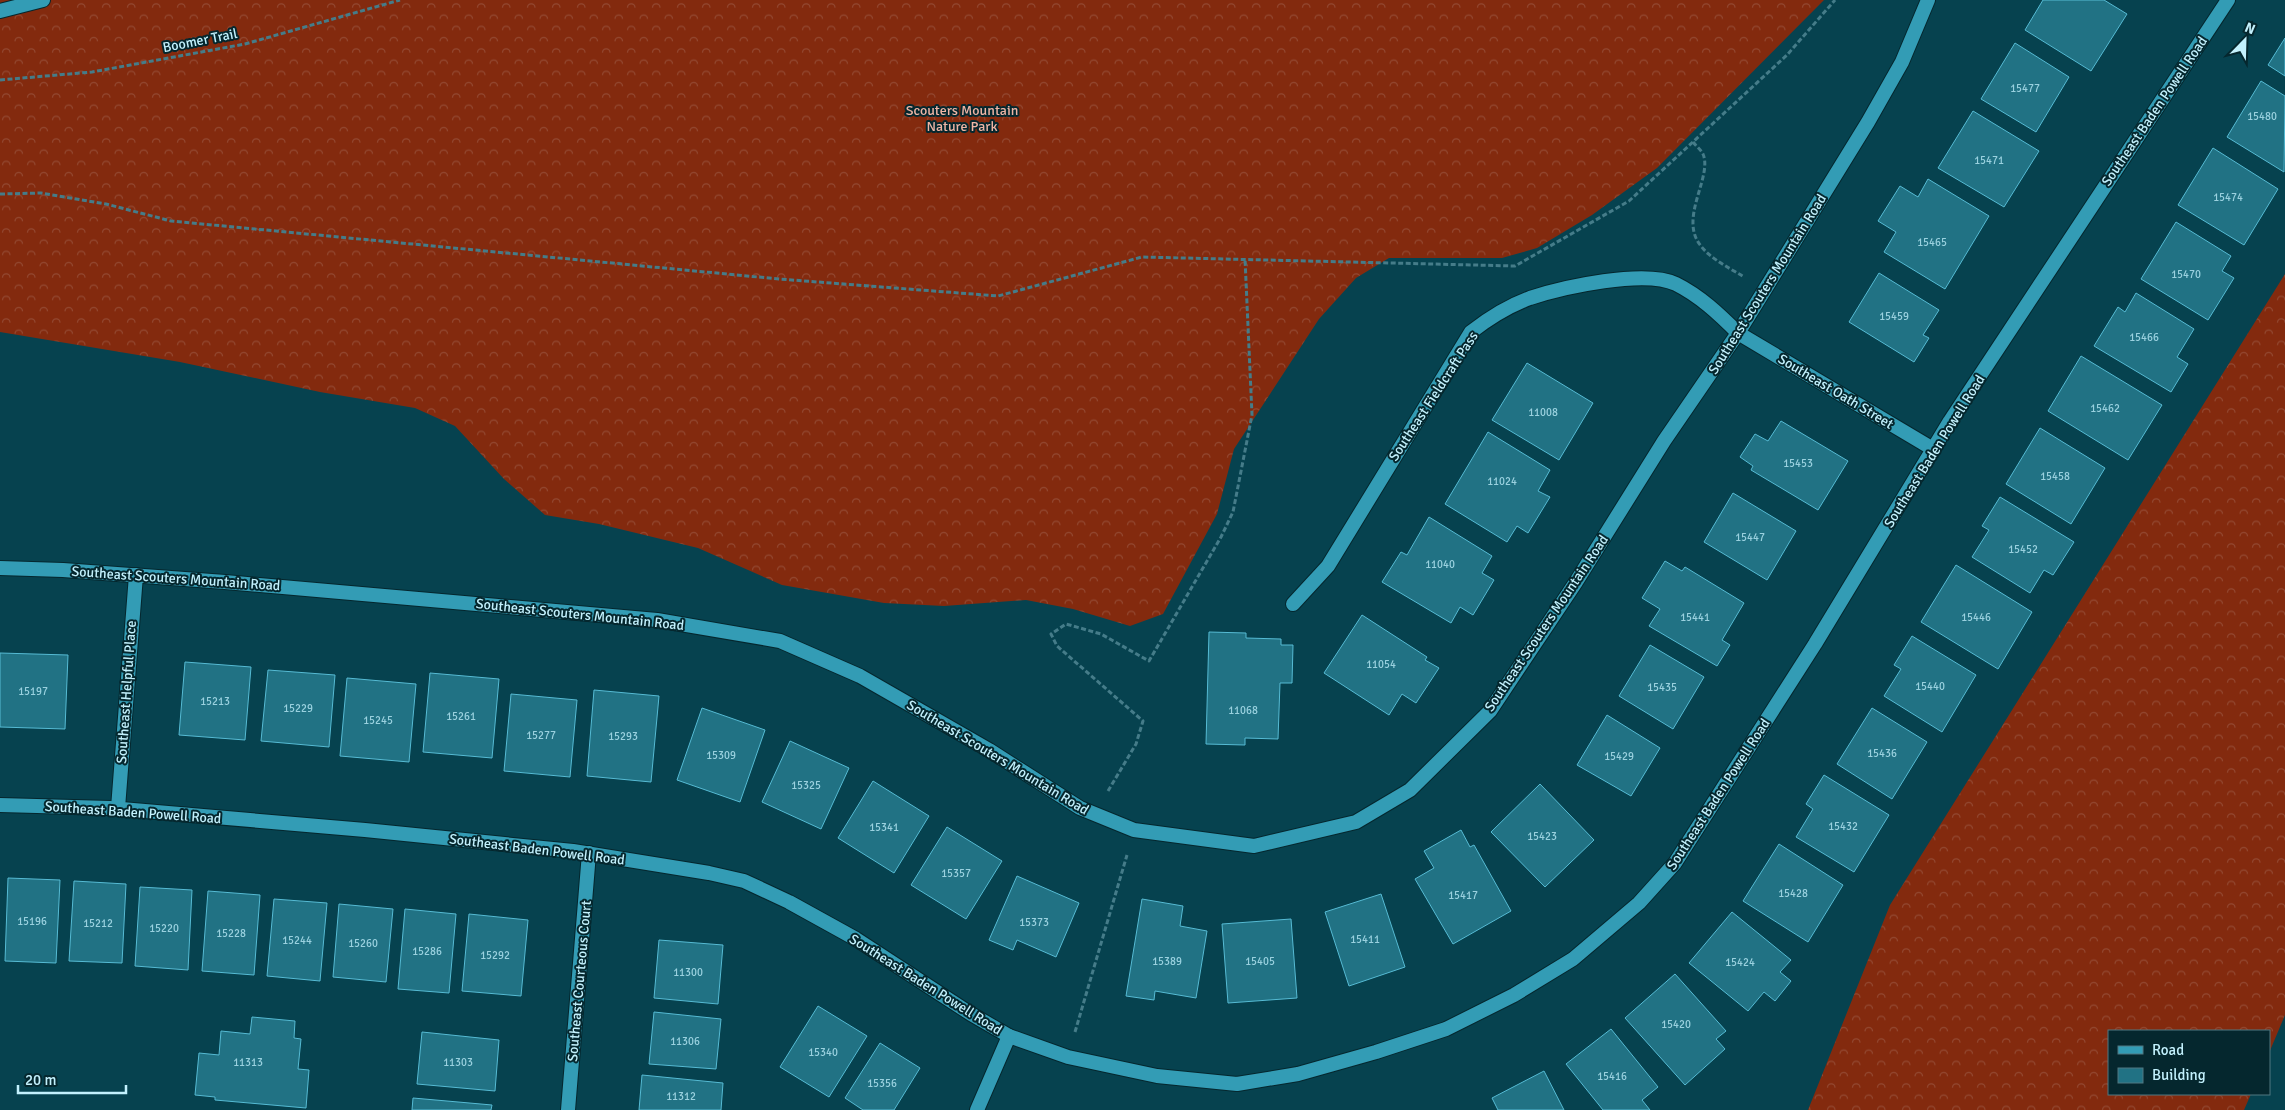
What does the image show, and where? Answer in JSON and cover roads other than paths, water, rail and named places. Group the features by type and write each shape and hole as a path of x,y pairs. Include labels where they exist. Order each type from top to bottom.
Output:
{"street":[{"path":"0,11 43,0"},
{"name":"Southeast Scouters Mountain Road","path":"0,568 136,575 657,620 780,641 860,676 990,750 1080,808 1134,830 1254,846 1356,822 1410,790 1490,711 1576,582 1664,441 1738,333 1764,291 1868,122 1902,62 1928,0"},
{"name":"Southeast Baden Powell Road","path":"0,805 118,808 365,830 589,853 709,873 744,881 789,902 856,940 971,1014 1009,1036 1068,1057 1157,1076 1237,1084 1298,1074 1376,1052 1446,1029 1514,995 1573,958 1639,903 1676,863 1815,644 1934,449 2089,209 2228,0"},
{"name":"Southeast Fieldcraft Pass","path":"1293,604 1328,566 1471,332 1489,317 1530,298 1626,278 1652,278 1675,283 1708,304 1738,333"},
{"name":"Southeast Oath Street","path":"1738,333 1934,449"},
{"name":"Southeast Helpful Place","path":"118,808 136,575"},
{"name":"Southeast Courteous Court","path":"568,1110 580,941 589,853"},
{"path":"977,1110 1009,1036"}],"park label":[{"name":"Scouters Mountain Nature Park","path":"962,118"}]}
